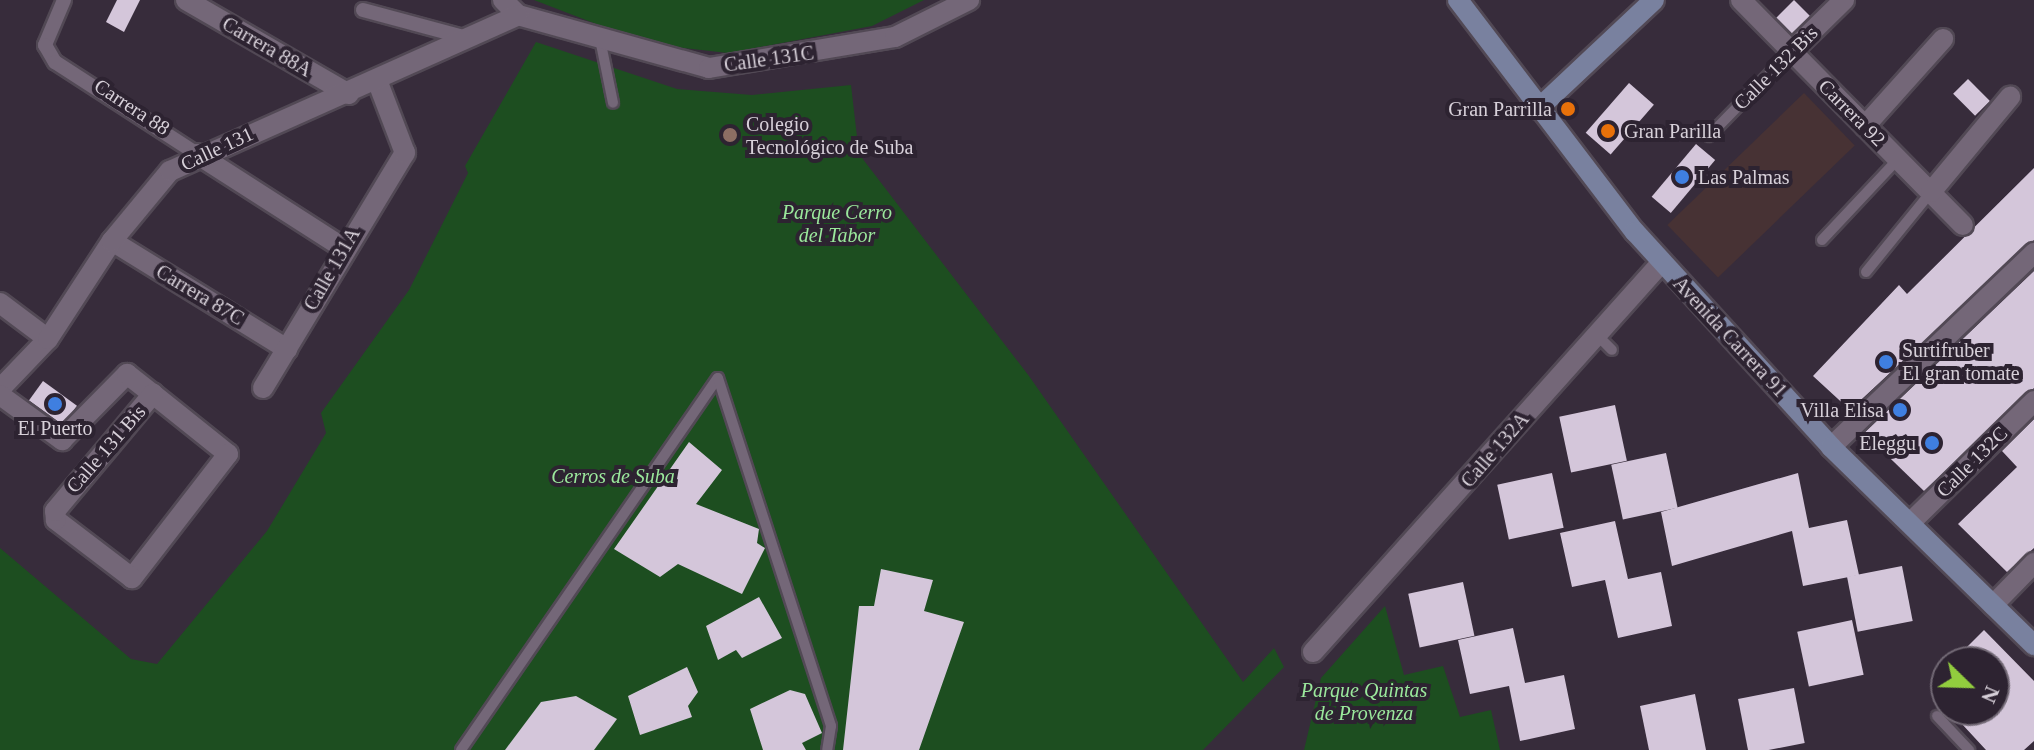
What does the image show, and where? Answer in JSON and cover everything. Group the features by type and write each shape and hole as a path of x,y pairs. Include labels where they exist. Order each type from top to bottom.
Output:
{"main road":[{"name":"Avenida Carrera 91","path":"1458,0 1538,109 1662,262 1831,447 2034,645"},
{"path":"1538,109 1654,0"}],"street":[{"name":"Carrera 88","path":"64,0 45,45 55,62 342,247"},
{"name":"Carrera 88A","path":"186,0 349,94"},
{"path":"503,0 518,15"},
{"name":"Calle 131C","path":"518,15 709,68 895,37 969,0"},
{"name":"Carrera 92","path":"1741,0 1963,225"},
{"name":"Calle 132 Bis","path":"1792,51 1844,0"},
{"path":"363,10 464,37"},
{"name":"Calle 131","path":"0,392 48,339 112,241 170,171 197,154 349,94 464,37 518,15"},
{"path":"1865,126 1943,39"},
{"name":"Calle 131A","path":"263,388 342,247 405,153 377,80"},
{"path":"1931,192 2010,97"},
{"name":"Carrera 87C","path":"112,241 287,349"},
{"path":"1831,447 2034,253"},
{"name":"Calle 132A","path":"1319,644 1662,262"},
{"path":"0,303 48,339"},
{"name":"Calle 131 Bis","path":"0,392 62,440 127,374 153,394 228,454 141,571 121,576 56,520 59,504 153,394"},
{"name":"Calle 132C","path":"1910,523 2034,401"},
{"path":"1993,605 2034,563"}],"lane":[{"path":"600,39 613,103"},
{"name":"Calle 132 Bis","path":"1709,136 1792,51"},
{"path":"1822,240 1898,159"},
{"path":"1866,272 1931,192"},
{"path":"1597,335 1612,350"},
{"path":"461,750 718,378 831,726 827,750"},
{"path":"1946,726 1969,750"}],"shaded area":[{"path":"1804,93 1855,146 1718,277 1667,225"}],"green space":[{"path":"534,0 924,0 872,26 728,53 648,44"},
{"name":"Cerros de Suba","path":"536,42 677,89 752,95 851,85 859,154 1029,376 1243,682 1274,648 1284,667 1203,750 0,750 0,548 131,659 157,664 267,531 326,433 321,413 409,290 468,173 465,166"},
{"name":"Parque Quintas de Provenza","path":"1385,606 1404,675 1443,666 1460,717 1491,710 1500,750 1304,750 1321,678"}],"building":[{"path":"117,0 140,0 124,32 106,22"},
{"path":"1794,0 1810,16 1793,34 1776,18"},
{"path":"1968,79 1990,101 1975,116 1953,94"},
{"path":"1629,83 1654,105 1611,154 1586,133"},
{"name":"Las Palmas","path":"1696,144 1715,160 1671,213 1652,197"},
{"path":"2034,168 2034,240 1850,410 1813,376 1899,285 1907,294"},
{"path":"2034,271 2034,388 1924,491 1864,433"},
{"name":"El Puerto","path":"43,381 77,406 63,425 29,400"},
{"path":"1615,405 1627,461 1571,473 1559,417"},
{"path":"2034,419 2034,548 2007,572 1958,524 2017,467 2002,451"},
{"path":"689,442 722,470 696,504 759,529 757,543 765,548 742,594 678,564 660,577 614,549"},
{"path":"1666,453 1678,508 1623,519 1611,465"},
{"path":"1552,473 1564,528 1509,539 1497,485"},
{"path":"1798,473 1809,528 1847,520 1859,575 1803,586 1792,531 1672,566 1661,512"},
{"path":"1615,521 1628,579 1661,572 1672,626 1618,638 1605,580 1572,587 1560,533"},
{"path":"1902,566 1913,621 1858,632 1847,577"},
{"path":"881,569 933,580 924,611 964,622 919,750 843,750 859,606 874,606"},
{"path":"1463,582 1474,636 1420,647 1408,594"},
{"path":"759,597 782,638 742,658 736,650 718,660 706,626"},
{"path":"1852,620 1864,675 1809,686 1797,632"},
{"path":"1513,628 1525,683 1564,675 1575,729 1520,741 1509,686 1470,694 1458,640"},
{"path":"1984,630 2000,646 1968,646"},
{"path":"2010,657 2034,681 2034,741 2024,750 1986,750 1964,726 2010,726"},
{"path":"687,667 698,692 688,706 692,717 640,735 628,696"},
{"path":"1794,688 1805,743 1769,750 1748,750 1738,699"},
{"path":"790,690 805,694 822,733 802,743 806,750 763,750 750,709"},
{"path":"1695,694 1706,750 1649,750 1640,706"},
{"path":"576,696 617,719 594,750 505,750 541,702"}],"place":[{"name":"Gran Parrilla","path":"1568,109"},
{"name":"Gran Parilla","path":"1608,131"},
{"name":"Colegio Tecnológico de Suba","path":"730,135"},
{"name":"Las Palmas","path":"1682,177"},
{"name":"Surtifruber El gran tomate","path":"1886,362"},
{"name":"El Puerto","path":"55,404"},
{"name":"Villa Elisa","path":"1900,410"},
{"name":"Eleggu","path":"1932,443"}],"park label":[{"name":"Parque Cerro del Tabor","path":"837,224"}]}
